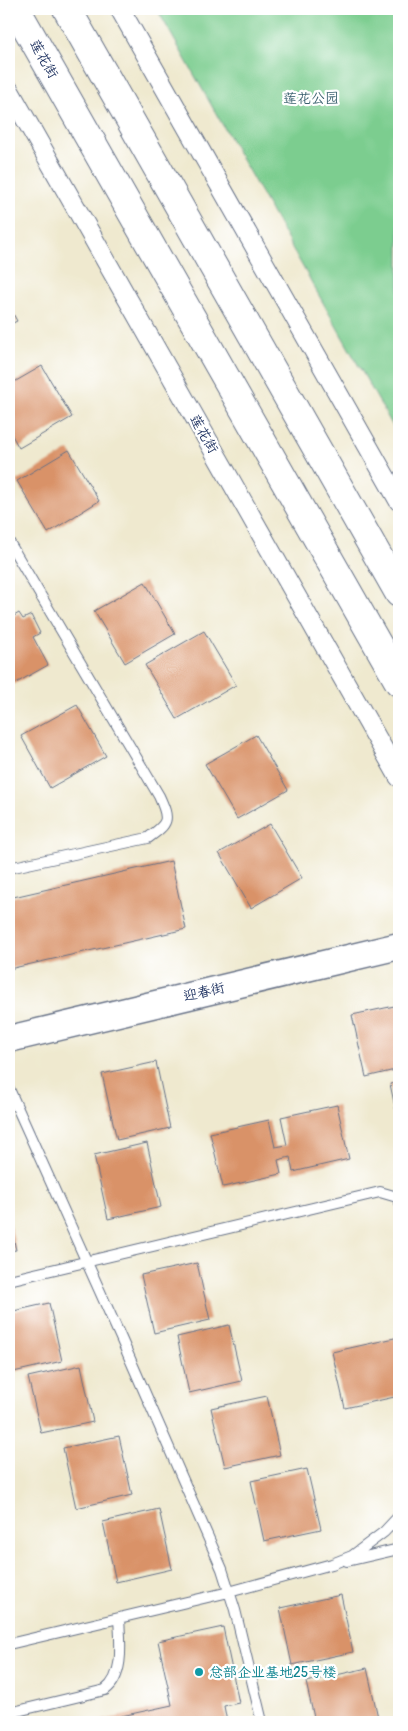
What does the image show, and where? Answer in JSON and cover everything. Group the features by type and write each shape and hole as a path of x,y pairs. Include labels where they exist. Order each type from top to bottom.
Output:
{"main road":[{"name":"莲花街","path":"16,9 399,682"},
{"path":"67,9 399,594"}],"street":[{"path":"120,9 399,501"},
{"name":"莲花街","path":"9,90 399,776"},
{"name":"迎春街","path":"9,1039 399,946"}],"lane":[{"path":"9,542 159,796 166,811 166,820 163,827 148,838 9,868"},
{"path":"9,1089 199,1516 229,1592 262,1722"},
{"path":"9,1280 86,1260 380,1192 397,1197 399,1201"},
{"path":"332,1564 352,1556 384,1532 399,1516"},
{"path":"9,1644 229,1592 332,1564 399,1549"},
{"path":"9,1713 105,1690 111,1685 118,1668 119,1618"}],"green space":[{"name":"莲花公园","path":"157,9 399,9 399,437"}],"building":[{"path":"9,306 17,321 9,325"},
{"path":"42,366 72,417 19,448 9,430 9,385"},
{"path":"69,450 99,501 48,533 17,481"},
{"path":"145,582 175,634 125,663 94,611"},
{"path":"19,613 23,619 31,615 40,633 33,637 48,665 9,687 9,619"},
{"path":"204,631 236,685 177,719 145,665"},
{"path":"77,705 106,756 50,788 21,736"},
{"path":"256,735 288,790 237,819 205,764"},
{"path":"270,824 302,878 251,908 219,853"},
{"path":"171,861 186,929 9,969 9,898"},
{"path":"399,1005 399,1069 366,1077 352,1015"},
{"path":"156,1062 170,1128 117,1140 102,1074"},
{"path":"399,1082 399,1121 398,1121 390,1084"},
{"path":"337,1105 349,1159 293,1172 290,1157 278,1160 281,1174 223,1187 210,1133 269,1120 275,1147 287,1145 281,1117"},
{"path":"147,1143 161,1207 108,1219 94,1155"},
{"path":"9,1219 16,1250 9,1251"},
{"path":"197,1263 210,1320 154,1333 141,1275"},
{"path":"49,1303 62,1361 9,1373 9,1312"},
{"path":"229,1325 242,1381 189,1393 177,1337"},
{"path":"399,1337 399,1396 345,1408 332,1352"},
{"path":"81,1365 93,1422 41,1433 28,1377"},
{"path":"267,1396 280,1455 225,1467 211,1408"},
{"path":"119,1436 132,1495 76,1508 63,1448"},
{"path":"307,1469 321,1529 264,1541 251,1481"},
{"path":"159,1509 172,1569 116,1582 103,1522"},
{"path":"341,1595 353,1652 292,1665 280,1608"},
{"name":"总部企业基地25号楼","path":"223,1627 239,1703 224,1706 227,1722 94,1722 172,1705 158,1641"},
{"path":"367,1668 379,1722 315,1722 306,1682"}],"place":[{"name":"总部企业基地25号楼","path":"199,1672"}]}
